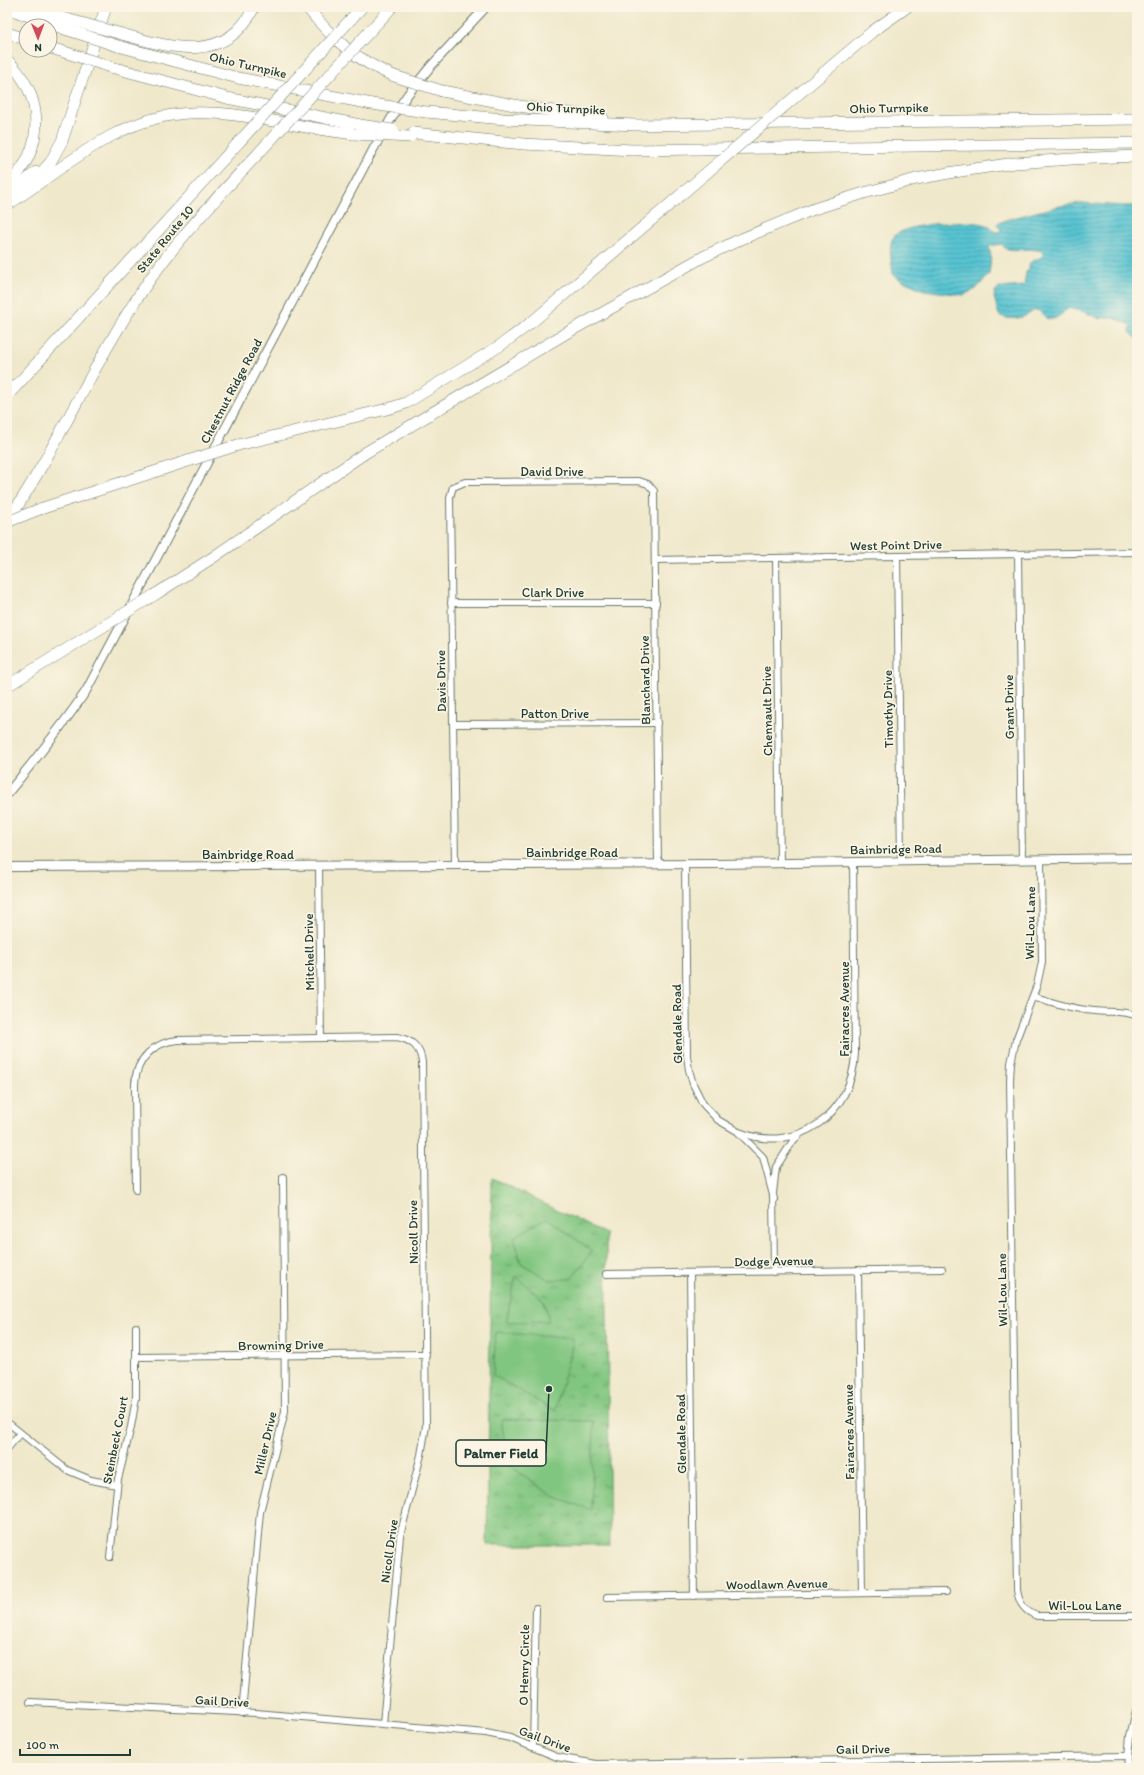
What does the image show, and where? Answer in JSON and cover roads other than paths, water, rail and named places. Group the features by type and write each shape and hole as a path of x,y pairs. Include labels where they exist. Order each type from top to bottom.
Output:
{"highway":[{"path":"25,7 69,25 122,34 171,47 188,49 205,47 220,42 234,33 246,21 254,7"},
{"path":"7,193 23,183 37,171 54,145 66,116 100,7"},
{"path":"7,204 40,176 58,150 106,7"},
{"path":"307,7 329,33 343,46 367,63 394,76 442,91 519,106 621,120 635,124"},
{"name":"State Route 10","path":"7,396 362,7"},
{"name":"State Route 10","path":"7,522 52,446 107,346 138,295 191,227 392,7"},
{"path":"7,522 40,509 238,445 377,412 406,403 501,345 532,322 873,31 907,7"},
{"name":"Ohio Turnpike","path":"7,8 69,25 118,46 238,78 372,104 426,112 504,119 635,124 1137,119"},
{"path":"7,33 18,36"},
{"path":"58,50 111,67 227,98 357,130"},
{"path":"7,60 18,72 26,86 32,99 36,120 34,143 29,159 21,171 7,185"},
{"path":"7,204 114,134 143,122 173,114 207,112 230,113 357,130 557,147 659,150 1137,143"},
{"path":"7,686 215,556 364,453 563,336 692,264 739,240 820,207 869,191 916,179 1015,163 1137,156"}],"street":[{"name":"Chestnut Ridge Road","path":"7,794 56,734 86,691 389,122 408,94 431,66 486,7"},
{"name":"David Drive","path":"450,497 454,487 461,483 639,481 651,486 655,496"},
{"name":"Blanchard Drive","path":"655,496 658,864"},
{"name":"Davis Drive","path":"450,497 455,865"},
{"name":"West Point Drive","path":"655,560 1137,552"},
{"name":"Grant Drive","path":"1018,554 1022,860"},
{"name":"Timothy Drive","path":"897,556 901,861"},
{"name":"Chennault Drive","path":"776,558 780,863"},
{"name":"Clark Drive","path":"451,603 656,602"},
{"name":"Patton Drive","path":"453,724 657,724"},
{"name":"Bainbridge Road","path":"7,867 685,864 1137,858"},
{"name":"Wil-Lou Lane","path":"1042,859 1043,950 1040,974 1016,1040 1011,1063 1010,1080 1018,1597 1025,1609 1037,1616 1137,1616"},
{"name":"Fairacres Avenue","path":"737,1131 751,1136 772,1139 801,1133 820,1123 836,1108 848,1089 856,1054 853,862"},
{"name":"Glendale Road","path":"685,864 689,1070 693,1084 708,1109 724,1124 737,1131 763,1157 774,1199"},
{"name":"Mitchell Drive","path":"319,866 321,1038"},
{"path":"1033,996 1072,1008 1127,1013 1137,1016"},
{"name":"Nicoll Drive","path":"136,1190 136,1073 143,1059 153,1048 171,1041 401,1038 415,1044 421,1056 426,1426 421,1455 400,1536 383,1724"},
{"name":"Fairacres Avenue","path":"774,1272 774,1199 776,1167 793,1141 801,1133"},
{"name":"Miller Drive","path":"242,1713 260,1512 285,1411 283,1177"},
{"name":"Dodge Avenue","path":"606,1274 942,1269"},
{"name":"Fairacres Avenue","path":"858,1270 862,1593"},
{"name":"Glendale Road","path":"690,1273 694,1596"},
{"name":"Steinbeck Court","path":"110,1557 117,1485 134,1412 137,1381 136,1327"},
{"name":"Browning Drive","path":"136,1358 426,1354"},
{"path":"7,1422 67,1470 91,1480 117,1485"},
{"path":"7,1449 20,1433"},
{"name":"Woodlawn Avenue","path":"607,1597 946,1592"},
{"name":"O Henry Circle","path":"533,1747 536,1608"},
{"name":"Gail Drive","path":"30,1702 242,1713 486,1732 510,1738 557,1757 583,1763 676,1766 1127,1756"},
{"path":"1127,1768 1130,1736 1137,1707"}],"water":[{"path":"1081,203 1124,206 1137,205 1137,339 1130,332 1131,326 1129,324 1107,317 1100,319 1085,312 1068,308 1054,319 1047,319 1038,310 1018,318 1006,318 999,315 994,297 996,290 1000,288 1024,286 1026,272 1029,270 1031,262 1043,256 1042,251 1032,249 1010,249 1005,248 1002,244 989,246 991,257 989,274 976,289 963,295 924,290 901,280 893,274 891,245 893,238 899,233 908,229 935,224 963,222 983,224 995,232 1002,231 997,224 1005,220 1060,206"}],"place":[{"name":"Palmer Field","path":"549,1389"}]}
